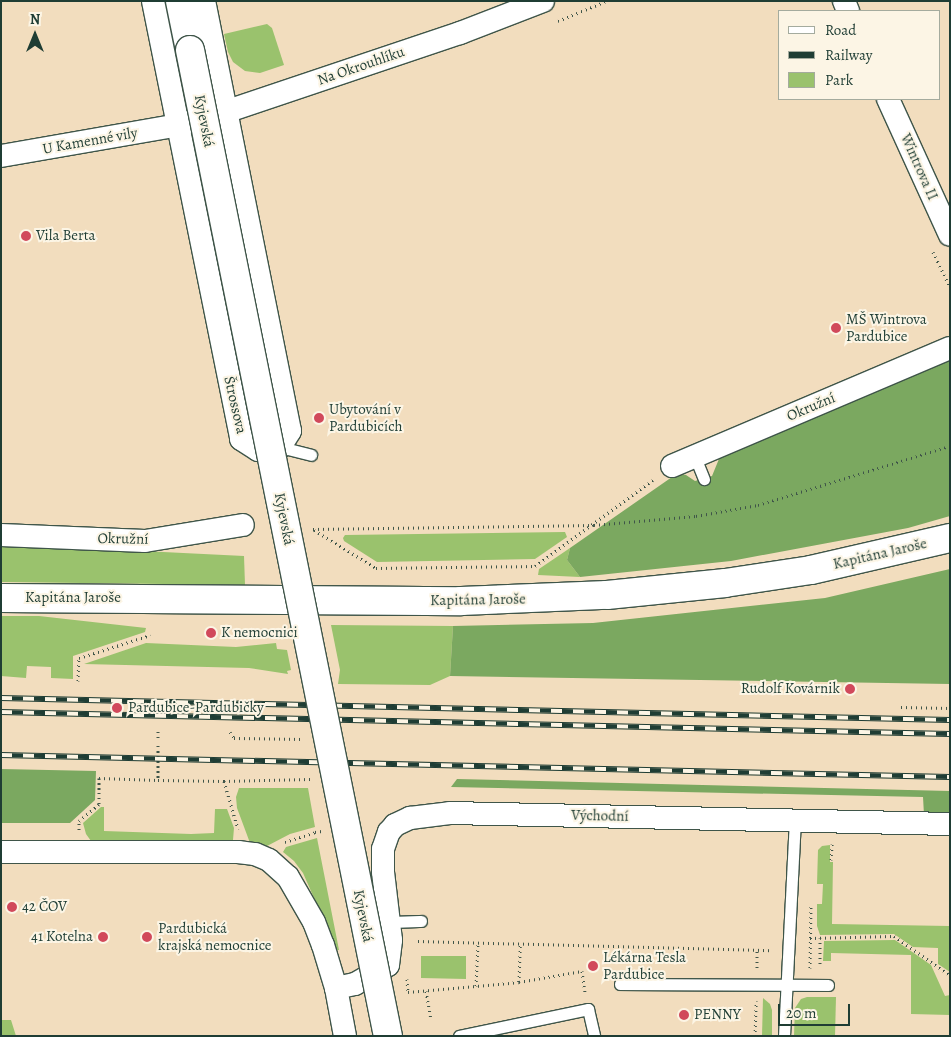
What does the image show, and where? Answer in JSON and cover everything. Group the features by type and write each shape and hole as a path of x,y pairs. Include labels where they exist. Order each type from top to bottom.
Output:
{"street":[{"name":"Štrossova","path":"153,1 241,439 258,450 280,447"},
{"name":"Kyjevská","path":"180,1 388,1036"},
{"path":"204,1 228,111 290,431 280,447"},
{"name":"Na Okrouhlíku","path":"178,125 228,111 460,33 543,1"},
{"name":"Wintrova II","path":"888,100 950,235"},
{"name":"U Kamenné vily","path":"1,156 178,125"},
{"name":"Okružní","path":"672,466 950,348"},
{"name":"Okružní","path":"1,535 145,542 243,525"},
{"name":"Kapitána Jaroše","path":"1,598 461,601 607,596 725,583 811,570 950,538"},
{"name":"Východní","path":"397,969 391,940 382,862 385,839 395,825 416,817 450,813 950,824"},
{"path":"1,852 238,852 262,856 283,870 301,898 323,946 336,988 345,1036"},
{"path":"336,988 354,984 397,969"}],"lane":[{"path":"280,447 312,455"},
{"path":"695,457 704,479"},
{"path":"784,1036 795,820"},
{"path":"389,922 421,921"},
{"path":"620,984 828,984"},
{"path":"459,1036 588,1009 594,1036"}],"path":[{"path":"672,466 594,525 535,566 376,568 312,529 594,525 696,516 758,505 950,446"},
{"path":"78,681 79,658 150,635"},
{"path":"230,637 282,636"},
{"path":"902,707 950,708"},
{"path":"158,731 158,780"},
{"path":"230,732 234,738 303,739"},
{"path":"80,852 79,821 99,804 99,778 224,781 312,779"},
{"path":"224,781 239,831 238,852"},
{"path":"831,860 832,835"},
{"path":"810,984 811,898"},
{"path":"810,938 894,936 950,975"},
{"path":"820,938 819,967 825,967"},
{"path":"414,941 789,951"},
{"path":"476,986 478,943"},
{"path":"520,945 520,982"},
{"path":"397,969 408,992 520,982 582,971 588,1009"},
{"path":"426,991 431,1019"}],"green space":[{"path":"267,24 272,28 284,65 260,73 245,71 233,62 228,52 224,34"},
{"path":"950,357 950,516 908,528 731,561 580,577 567,560 570,548 672,477 681,474 695,481 712,476 721,454"},
{"path":"565,532 567,537 535,559 377,562 344,541 343,538 345,535"},
{"path":"1,544 244,556 245,585 1,582"},
{"path":"570,548 567,560 580,577 538,575 539,569"},
{"path":"950,569 950,684 450,676 453,626 593,623 825,598"},
{"path":"1,616 39,616 146,628 145,632 73,656 73,679 51,678 51,667 27,666 26,678 1,676"},
{"path":"331,625 453,626 450,676 430,685 338,684 340,670"},
{"path":"146,643 236,647 276,643 277,649 287,650 291,670 287,671 288,674 249,668 84,664"},
{"path":"1,769 96,771 95,800 70,823 1,823"},
{"path":"457,779 950,791 950,815 924,815 923,797 451,787"},
{"path":"239,788 308,788 315,827 290,834 267,846 250,843 237,808 236,797"},
{"path":"101,807 104,807 104,831 191,834 214,833 215,809 227,809 234,828 233,840 91,841 86,834 83,823"},
{"path":"317,838 339,950 337,950 303,873 294,861 283,852 286,847"},
{"path":"830,845 830,862 833,862 832,924 949,926 950,972 938,964 938,948 913,947 894,934 820,935 817,926 817,904 822,904 823,884 817,884 818,850 822,846"},
{"path":"895,940 931,965 945,996 950,995 950,1015 911,1014 911,955 831,953 831,961 823,961 824,941"},
{"path":"421,956 466,956 466,979 421,978"},
{"path":"807,997 836,997 835,1036 794,1036 795,1008 801,999"},
{"path":"763,998 770,1004 772,1010 772,1036 762,1036"},
{"path":"1,1020 11,1020 16,1036 1,1036"}],"railway":[{"path":"1,698 950,720"},
{"path":"1,712 950,734"},
{"path":"1,755 950,777"}],"place":[{"name":"Vila Berta","path":"26,236"},
{"name":"MŠ Wintrova Pardubice","path":"836,328"},
{"name":"Ubytování v Pardubicích","path":"319,418"},
{"name":"K nemocnici","path":"211,633"},
{"name":"Rudolf Kovárnik","path":"850,689"},
{"name":"Pardubice-Pardubičky","path":"117,708"},
{"name":"42 ČOV","path":"12,907"},
{"name":"41 Kotelna","path":"103,937"},
{"name":"Pardubická krajská nemocnice","path":"147,937"},
{"name":"Lékárna Tesla Pardubice","path":"593,966"},
{"name":"PENNY","path":"684,1015"}]}
